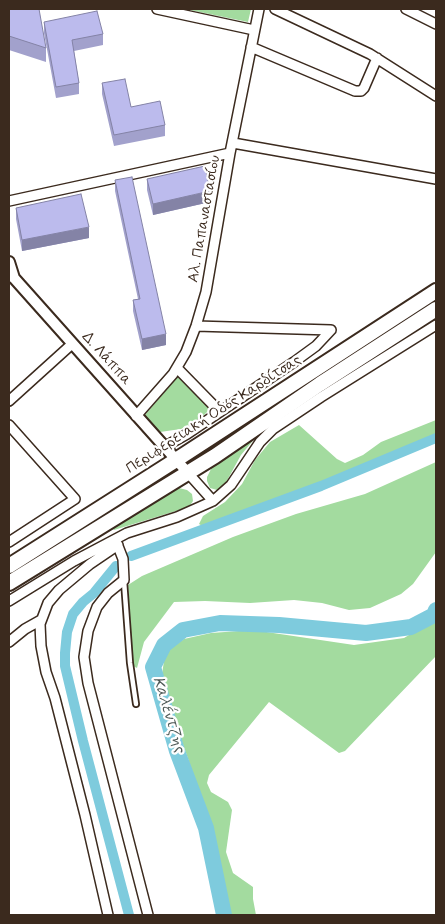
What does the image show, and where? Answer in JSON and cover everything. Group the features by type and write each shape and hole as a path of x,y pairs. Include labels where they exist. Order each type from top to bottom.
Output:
{"main road":[{"name":"Περιφερειακή Οδός Καρδίτσας","path":"9,566 436,291"},
{"path":"9,583 188,473 436,309"}],"street":[{"path":"157,9 171,10 254,30"},
{"name":"Αλ. Παπαναστασίου","path":"136,416 163,387 177,368 190,342 205,297 230,153 259,9"},
{"path":"275,9 377,58 436,96"},
{"path":"406,9 436,24"},
{"path":"251,47 355,92 361,91 364,88 377,58"},
{"path":"233,142 436,179"},
{"path":"9,201 230,153"},
{"path":"9,262 11,277"},
{"name":"Δ. Λάππα","path":"11,277 188,473"},
{"path":"108,915 83,807 55,698 46,672 40,638 41,620 48,603 59,590 116,542 134,530 177,517 213,501 231,485 260,442 273,429 436,325"},
{"path":"164,447 187,434 294,362 316,346 331,330 196,326"},
{"path":"9,401 72,344"},
{"path":"177,368 220,412"},
{"path":"9,425 75,499 9,542"},
{"path":"188,473 213,501"},
{"path":"116,542 123,559 124,580 108,593 97,607 88,631 84,657 88,683 148,915"},
{"path":"9,601 74,561 116,542"},
{"path":"9,642 25,629 41,620"}],"lane":[{"path":"124,580 130,663 136,704"}],"green space":[{"path":"185,9 251,9 248,22"},
{"path":"180,374 212,407 201,418 181,429 160,432 154,429 145,415"},
{"path":"436,420 436,435 318,484 204,527 199,524 203,516 225,502 242,484 255,460 270,442 299,425 337,459 345,463 363,455 381,442"},
{"path":"256,436 241,455 224,486 217,490 210,488 207,477 213,465"},
{"path":"436,462 436,552 413,584 401,594 370,608 349,610 322,603 294,600 250,603 174,602 144,642 137,668 133,666 128,585 142,576 233,537 296,514 365,494"},
{"path":"179,488 187,490 192,494 193,501 189,507 114,530 112,528 167,493"},
{"path":"436,619 436,656 345,751 339,753 269,702 209,775 207,783 211,792 228,802 232,810 226,852 233,873 253,887 256,915 231,915 214,834 165,692 162,674 164,661 170,649 184,639 211,633 253,630 354,645 404,638"}],"building":[{"path":"9,9 39,9 46,48 9,36"},
{"path":"97,11 103,34 72,40 79,83 56,87 44,22"},
{"path":"125,79 131,107 160,101 165,125 114,135 102,83"},
{"path":"205,166 210,191 153,204 147,179"},
{"path":"132,177 166,334 142,339 133,300 140,299 115,180"},
{"path":"81,194 89,227 22,240 16,208"}],"waterway":[{"path":"131,556 321,486 436,438"},
{"path":"116,566 94,593 73,614 67,632 65,666 129,915"},
{"name":"Καλέντζης","path":"224,915 206,828 177,751 153,667 164,645 183,630 220,623 279,625 366,633 411,627 434,615 436,610"}]}
